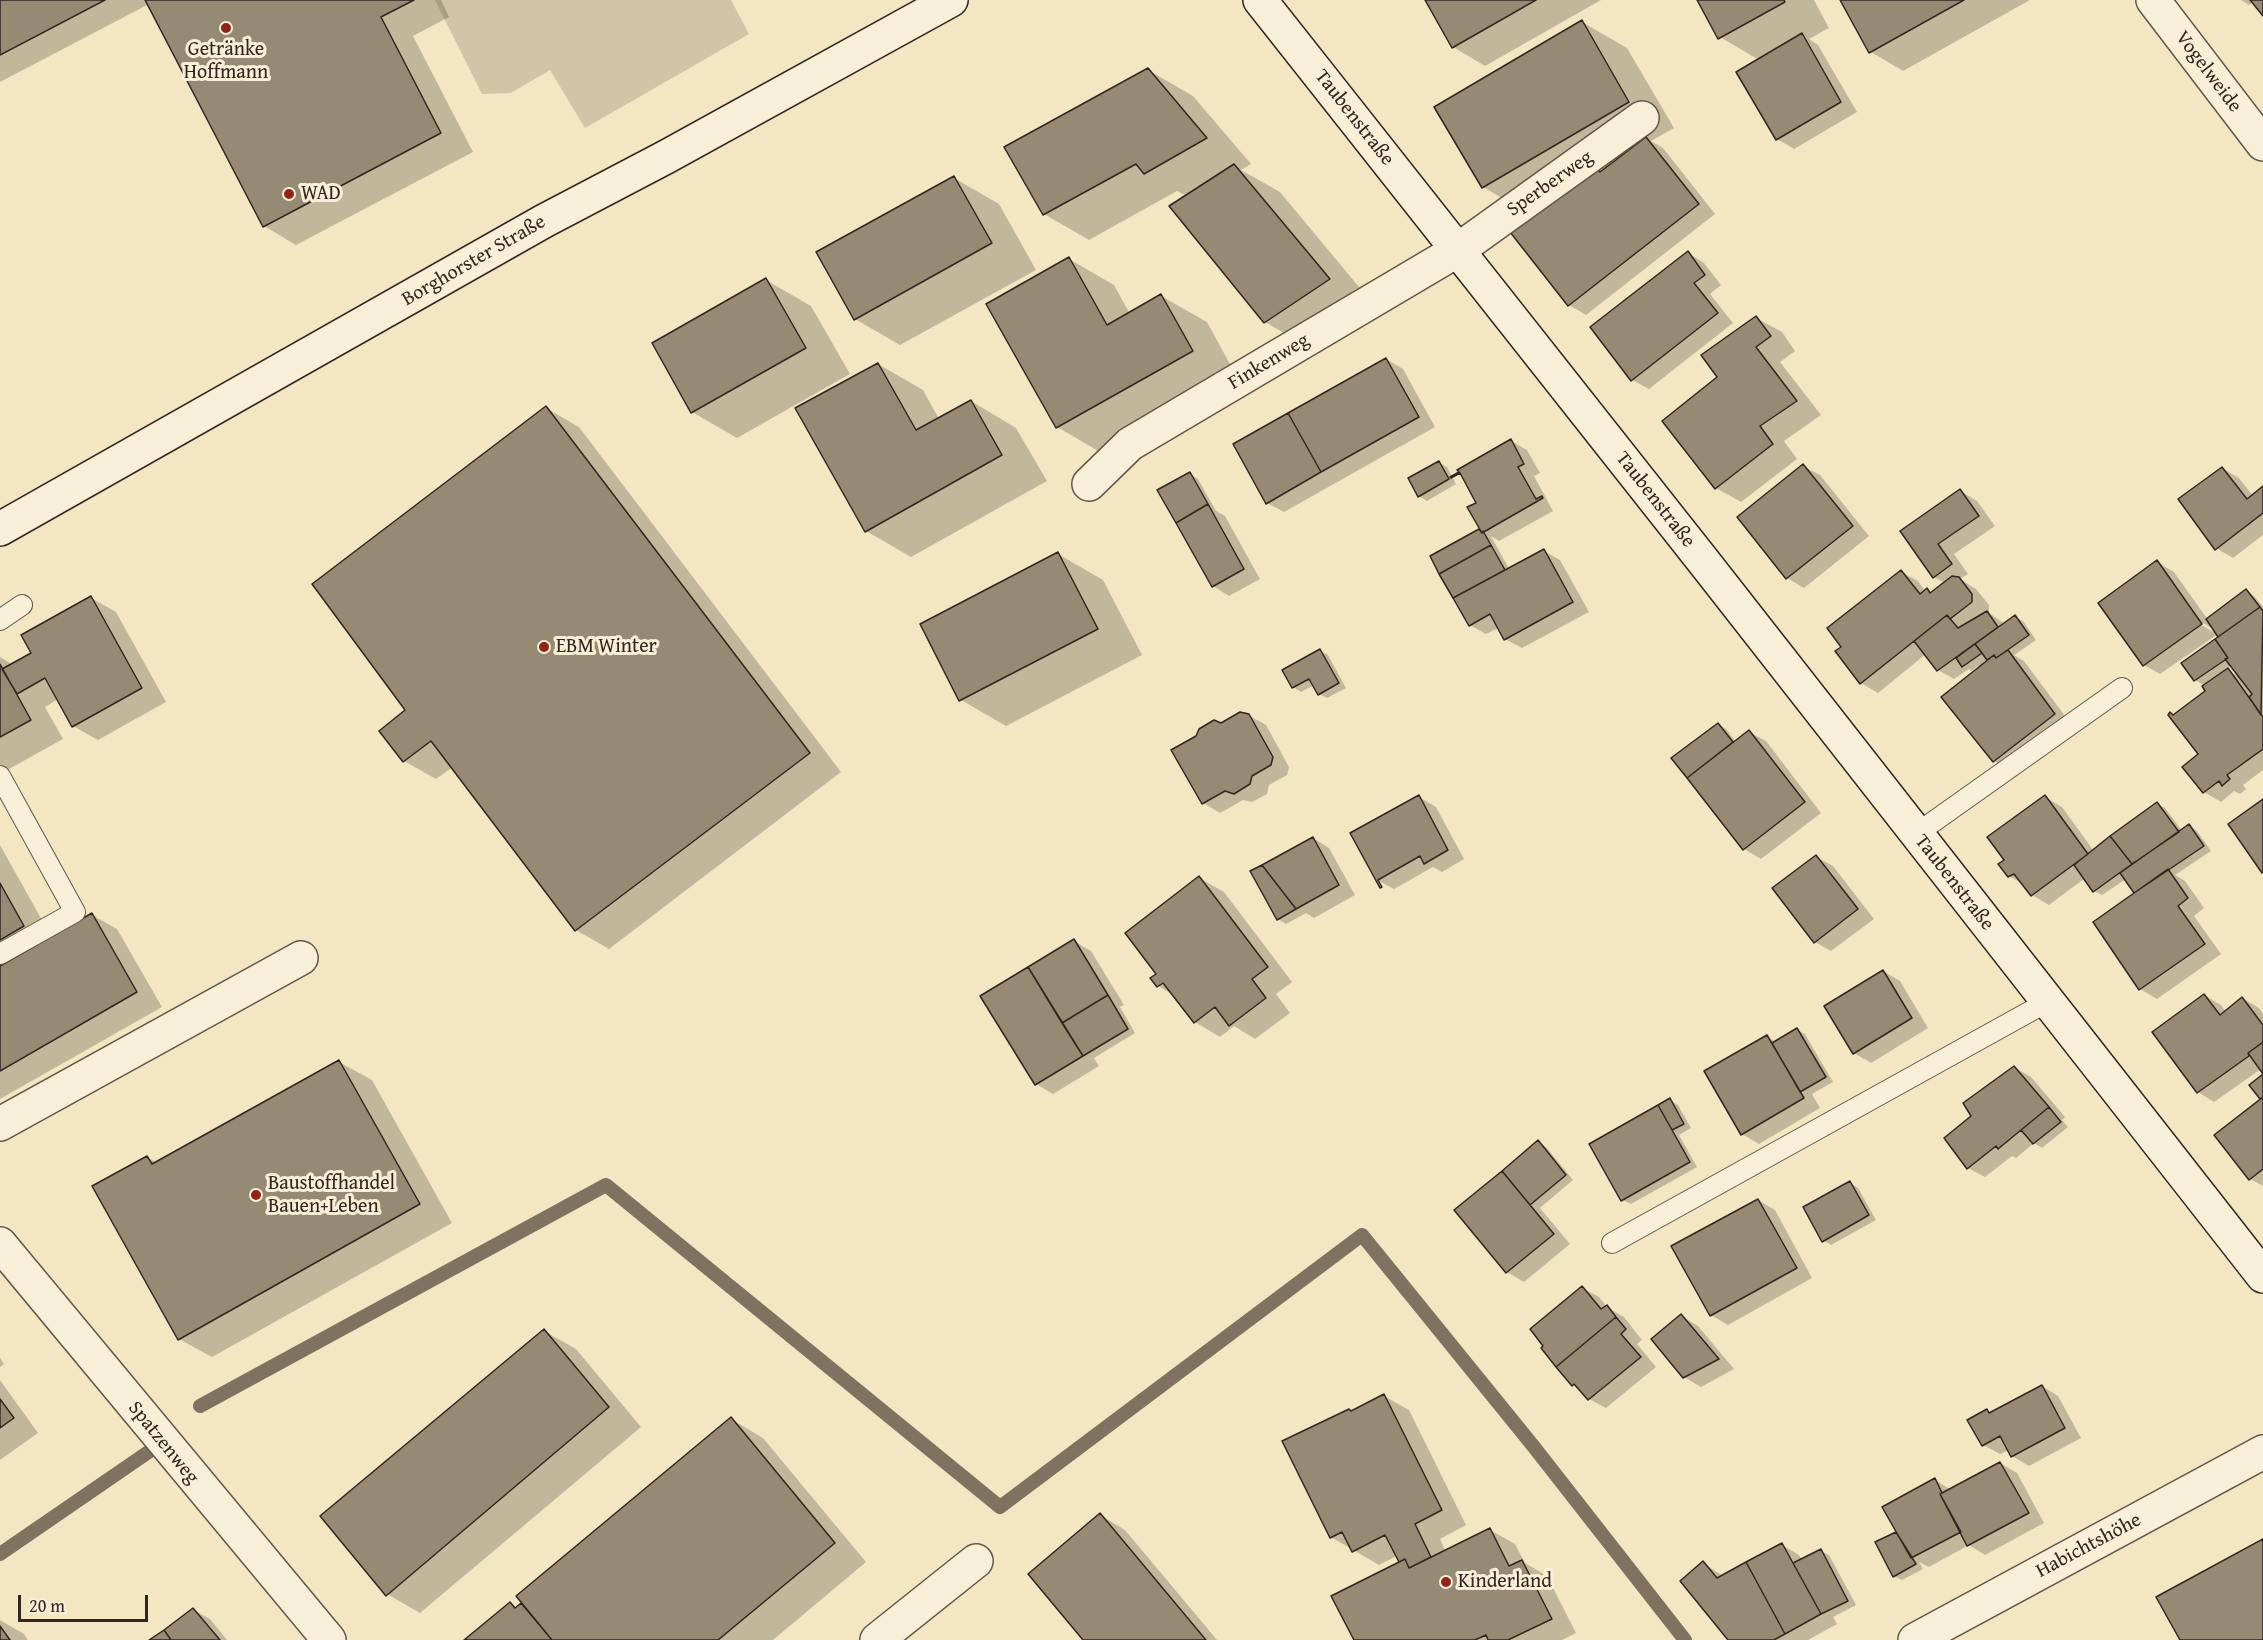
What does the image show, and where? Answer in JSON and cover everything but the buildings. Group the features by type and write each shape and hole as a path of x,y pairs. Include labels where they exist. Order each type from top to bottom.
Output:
{"street":[{"name":"Borghorster Straße","path":"0,529 544,221 666,157 951,0"},
{"name":"Taubenstraße","path":"1260,0 2263,1276"},
{"name":"Vogelweide","path":"2153,0 2261,136"},
{"name":"Sperberweg","path":"1458,250 1642,118"},
{"name":"Finkenweg","path":"1089,484 1130,444 1458,250"},
{"path":"0,1124 301,958"},
{"name":"Spatzenweg","path":"0,1244 329,1640"},
{"name":"Habichtshöhe","path":"1915,1640 2263,1452"},
{"path":"877,1640 976,1561"}],"lane":[{"path":"0,620 22,606"},
{"path":"1916,834 2122,688"},
{"path":"0,776 75,912 0,954"},
{"path":"1612,1243 2047,1002"}],"shaded area":[{"path":"435,0 731,0 749,34 585,128 550,70 511,93 482,94"}],"waterway":[{"path":"200,1406 606,1185 1000,1507 1362,1235 1534,1447 1685,1640"},
{"path":"0,1554 163,1442"}],"place":[{"name":"Getränke Hoffmann","path":"226,28"},
{"name":"WAD","path":"289,194"},
{"name":"EBM Winter","path":"544,647"},
{"name":"Baustoffhandel Bauen+Leben","path":"256,1195"},
{"name":"Kinderland","path":"1446,1582"}]}
